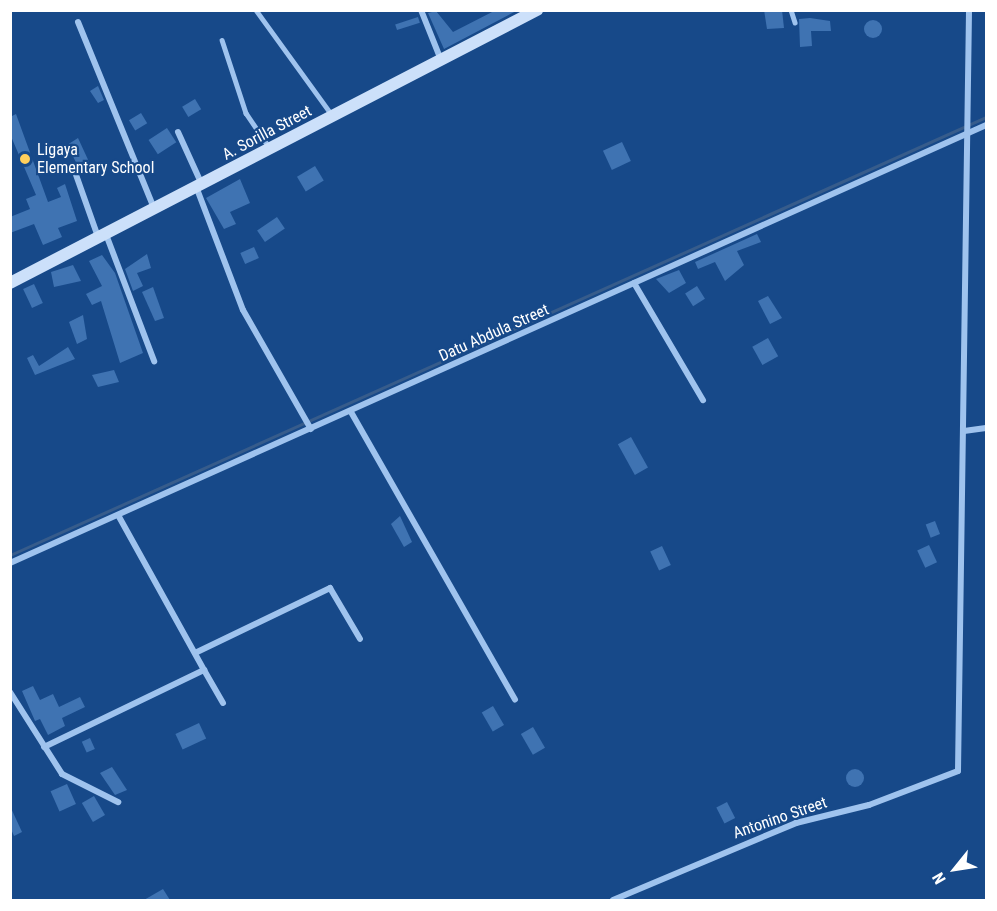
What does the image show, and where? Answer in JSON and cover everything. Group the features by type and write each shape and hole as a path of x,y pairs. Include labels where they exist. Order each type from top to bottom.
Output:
{"street":[{"path":"421,10 441,60"},
{"name":"A. Sorilla Street","path":"10,283 103,239 537,10"},
{"path":"969,10 970,133 964,431 987,428"},
{"path":"78,22 155,212"},
{"name":"Datu Abdula Street","path":"10,563 351,412 814,198 987,125"},
{"path":"178,132 243,310 311,429"},
{"path":"75,172 154,361"},
{"path":"634,283 703,400"},
{"path":"351,412 515,699"},
{"name":"Antonino Street","path":"613,900 788,827 868,805 958,771 964,431"},
{"path":"118,515 223,703"},
{"path":"195,652 330,588 360,639"},
{"path":"44,747 204,670"},
{"path":"10,692 62,774 118,802"}],"lane":[{"path":"256,10 333,117"},
{"path":"791,10 795,22"},
{"path":"222,40 246,113 271,149"}],"building":[{"path":"496,10 518,10 444,49 428,13 436,11 453,32"},
{"path":"764,10 782,10 784,28 767,29"},
{"path":"418,17 420,23 397,30 395,24"},
{"path":"799,19 830,21 831,31 811,31 812,46 800,47"},
{"path":"869,20 877,20 882,25 880,36 869,38 864,33 864,25"},
{"path":"98,86 104,100 98,103 90,91"},
{"path":"195,99 201,109 188,117 182,107"},
{"path":"141,113 147,123 135,130 129,120"},
{"path":"16,114 48,202 61,197 57,188 65,184 77,221 58,228 62,237 43,245 34,224 10,233 10,217 30,209 26,199 36,195 10,134 10,117"},
{"path":"167,128 176,142 158,154 149,140"},
{"path":"78,138 90,164 80,170 67,145"},
{"path":"622,142 631,161 612,170 603,151"},
{"path":"315,166 324,181 306,191 297,177"},
{"path":"240,179 250,203 230,212 236,224 224,229 206,198"},
{"path":"277,217 285,229 265,242 257,230"},
{"path":"757,234 761,242 737,251 744,265 725,281 715,262 698,269 695,262"},
{"path":"254,247 259,258 245,264 240,253"},
{"path":"147,254 151,268 137,273 143,286 133,291 125,269"},
{"path":"102,255 115,273 143,353 120,363 101,301 92,305 86,294 102,286 89,261"},
{"path":"73,265 81,281 54,287 51,272"},
{"path":"679,270 686,283 669,293 656,279"},
{"path":"34,284 43,303 32,308 23,289"},
{"path":"697,286 705,299 693,306 685,293"},
{"path":"153,287 164,318 155,321 142,292"},
{"path":"768,296 782,318 770,324 758,301"},
{"path":"83,315 87,339 77,344 69,322"},
{"path":"768,338 778,356 762,365 752,347"},
{"path":"68,347 75,359 35,375 27,358 33,355 39,366"},
{"path":"114,370 119,382 98,387 92,375"},
{"path":"631,437 648,468 635,475 618,444"},
{"path":"400,516 412,542 404,547 391,524"},
{"path":"935,521 940,534 931,538 926,525"},
{"path":"929,545 937,562 925,568 917,550"},
{"path":"662,546 671,565 659,571 650,551"},
{"path":"33,686 40,700 53,694 59,707 80,697 85,707 62,718 65,726 48,735 40,719 35,721 22,691"},
{"path":"493,706 504,725 493,732 482,712"},
{"path":"199,723 206,738 183,749 175,734"},
{"path":"533,727 545,748 533,755 521,734"},
{"path":"90,738 95,749 87,753 82,742"},
{"path":"112,767 127,790 115,795 100,773"},
{"path":"851,769 859,769 864,774 862,785 851,787 846,782 846,774"},
{"path":"67,784 76,804 60,811 51,791"},
{"path":"94,796 105,815 93,822 82,803"},
{"path":"727,802 735,818 724,823 716,807"},
{"path":"10,806 22,832 14,836 10,827"},
{"path":"163,889 170,900 144,900"}],"waterway":[{"path":"10,555 986,117"}],"place":[{"name":"Ligaya Elementary School","path":"25,159"}]}
